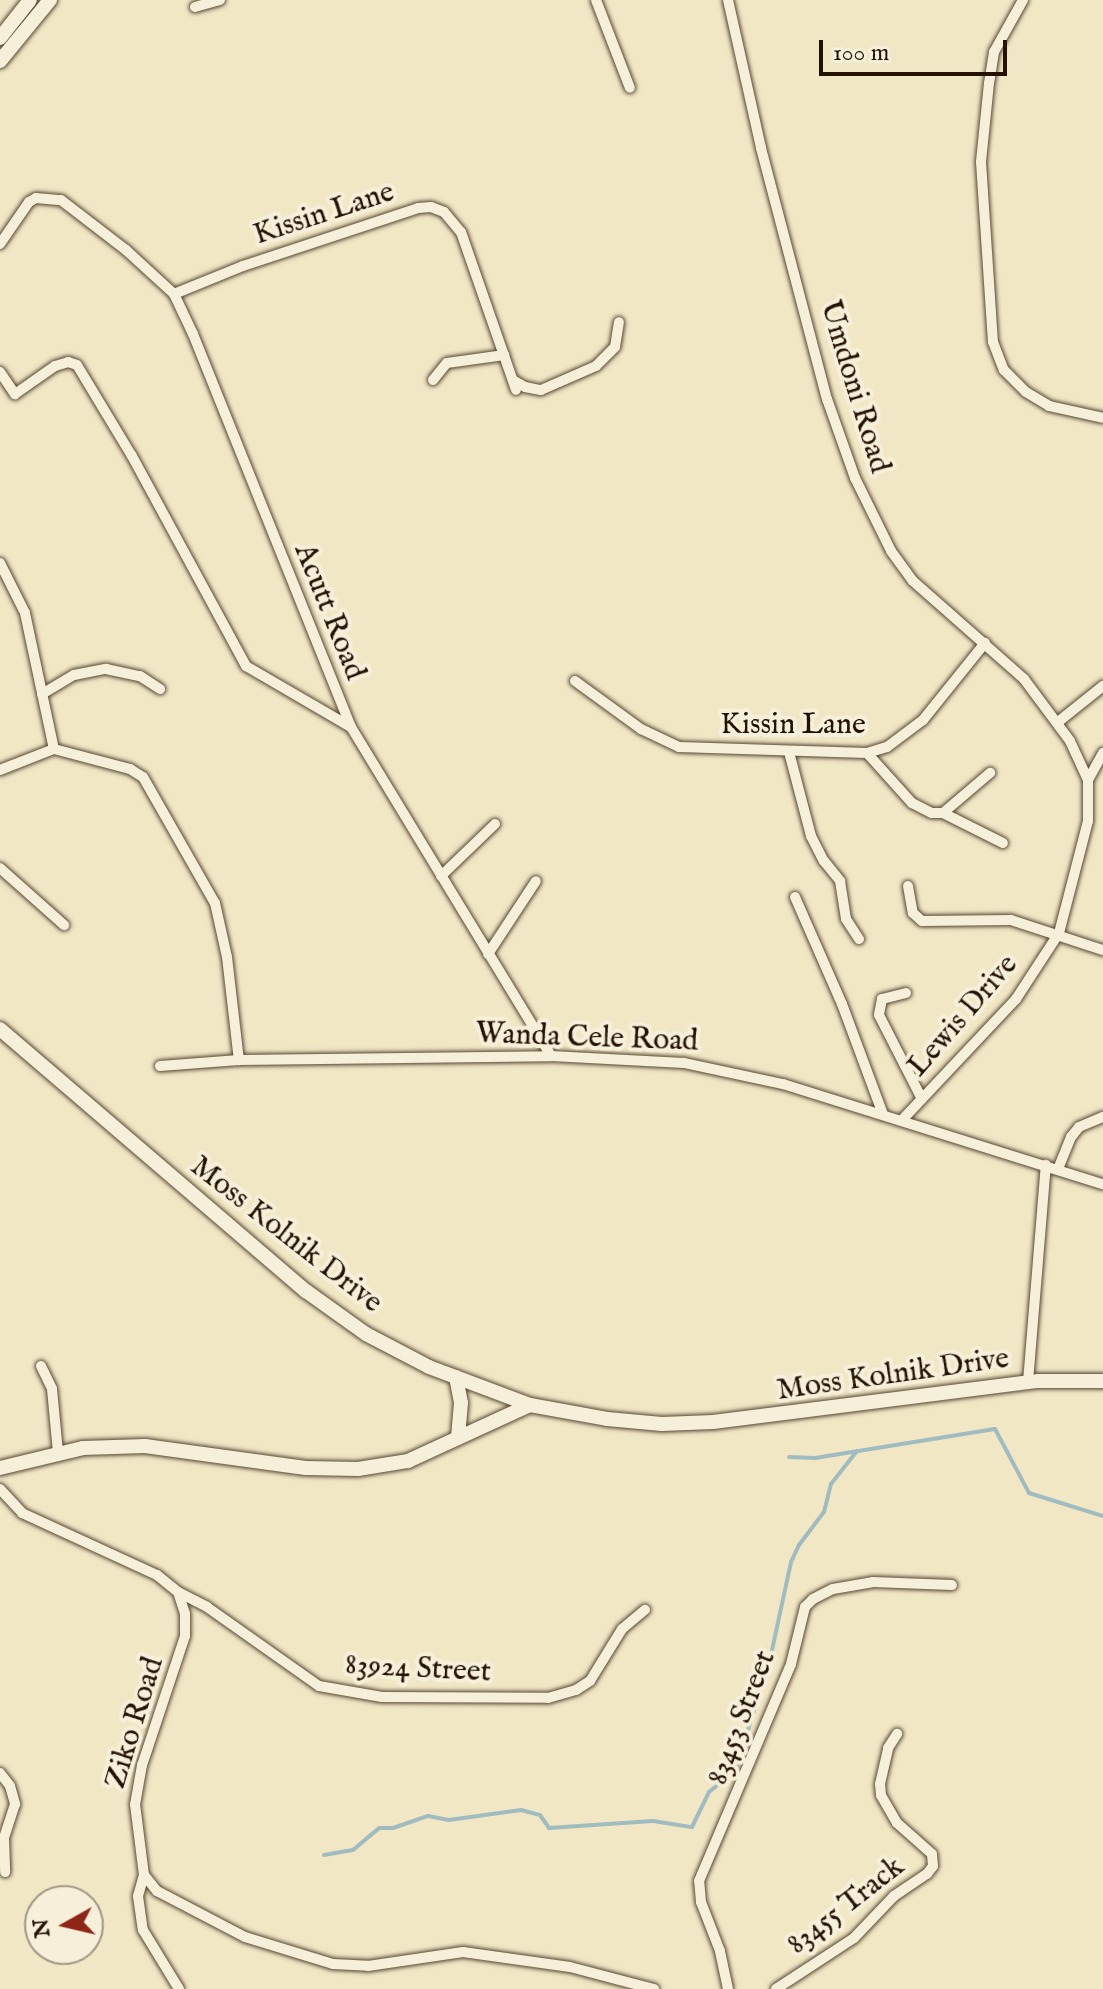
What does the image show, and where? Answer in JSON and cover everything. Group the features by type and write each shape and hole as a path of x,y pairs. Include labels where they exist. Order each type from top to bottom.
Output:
{"main road":[{"path":"0,61 50,0"},
{"path":"0,38 26,3"},
{"name":"Moss Kolnik Drive","path":"0,1029 306,1291 366,1334 456,1377 530,1405 607,1419 662,1424 713,1422 1028,1382 1103,1381"},
{"path":"456,1377 461,1403 458,1438"},
{"path":"0,1468 83,1448 145,1446 306,1468 358,1469 408,1461 530,1405"}],"street":[{"path":"195,7 220,0"},
{"path":"596,0 630,88"},
{"name":"Umdoni Road","path":"728,0 761,148 827,399 855,478 891,551 913,581 1024,679 1058,722"},
{"path":"1023,0 994,52 981,162 993,342 1004,370 1026,392 1049,406 1103,418"},
{"name":"Acutt Road","path":"0,244 29,202 36,198 61,200 126,250 174,294 351,727 551,1056"},
{"name":"Kissin Lane","path":"174,294 243,266 418,208 431,207 444,212 461,232 515,385 541,390 596,366 615,347 619,322"},
{"path":"433,380 447,363 504,355"},
{"path":"0,372 15,394 55,366 68,362 77,365 132,456 246,666 351,727"},
{"path":"0,563 25,613 54,749"},
{"name":"Kissin Lane","path":"575,681 611,710 662,742 694,750 867,753 887,747 923,720 985,643"},
{"path":"42,694 74,675 106,669 140,676 160,689"},
{"path":"1058,722 1103,686"},
{"name":"Lewis Drive","path":"902,1120 1016,999 1059,933 1088,821 1088,780 1083,762 1058,722"},
{"path":"0,770 54,749 130,769 149,786 215,903 227,957 239,1060"},
{"path":"789,752 811,836 824,861 840,881 846,919 859,939"},
{"path":"867,753 912,803 925,811 943,813 1003,843"},
{"path":"1088,780 1103,753"},
{"path":"943,813 990,773"},
{"path":"441,876 495,824"},
{"path":"0,868 64,925"},
{"path":"488,954 536,881"},
{"path":"908,886 913,913 922,921 997,918 1059,933 1103,950"},
{"path":"795,897 842,1004 883,1114"},
{"path":"906,993 882,999 879,1015 922,1099"},
{"name":"Wanda Cele Road","path":"160,1066 239,1060 551,1056 684,1063 783,1084 1103,1184"},
{"path":"1058,1169 1079,1127 1103,1117"},
{"path":"1028,1382 1046,1165"},
{"path":"41,1366 52,1389 58,1453"},
{"path":"0,1489 22,1513 157,1575 178,1592"},
{"name":"83453 Street","path":"728,1989 720,1951 701,1902 699,1881 791,1664 805,1607 813,1599 833,1589 873,1582 952,1585"},
{"name":"83924 Street","path":"178,1592 207,1607 319,1686 382,1697 548,1698 576,1690 590,1681 622,1629 645,1610"},
{"name":"Ziko Road","path":"178,1592 185,1614 185,1636 142,1765 135,1804 144,1875 138,1896 143,1930 179,1989"},
{"name":"83455 Track","path":"776,1989 854,1938 894,1896 927,1874 933,1866 932,1854 897,1823 881,1795 880,1784 888,1748 897,1734"},
{"path":"0,1773 10,1786 15,1804 4,1838 5,1872"},
{"path":"144,1875 169,1899 245,1937 333,1964 368,1966 463,1952 570,1967 654,1989"}],"waterway":[{"path":"789,1457 815,1458 995,1429 1029,1493 1103,1516"},
{"path":"324,1855 353,1850 379,1828 393,1828 428,1816 449,1820 521,1810 540,1815 549,1828 653,1821 692,1827 709,1792 735,1771 769,1664 791,1562 799,1545 824,1512 831,1484 857,1451"}]}
